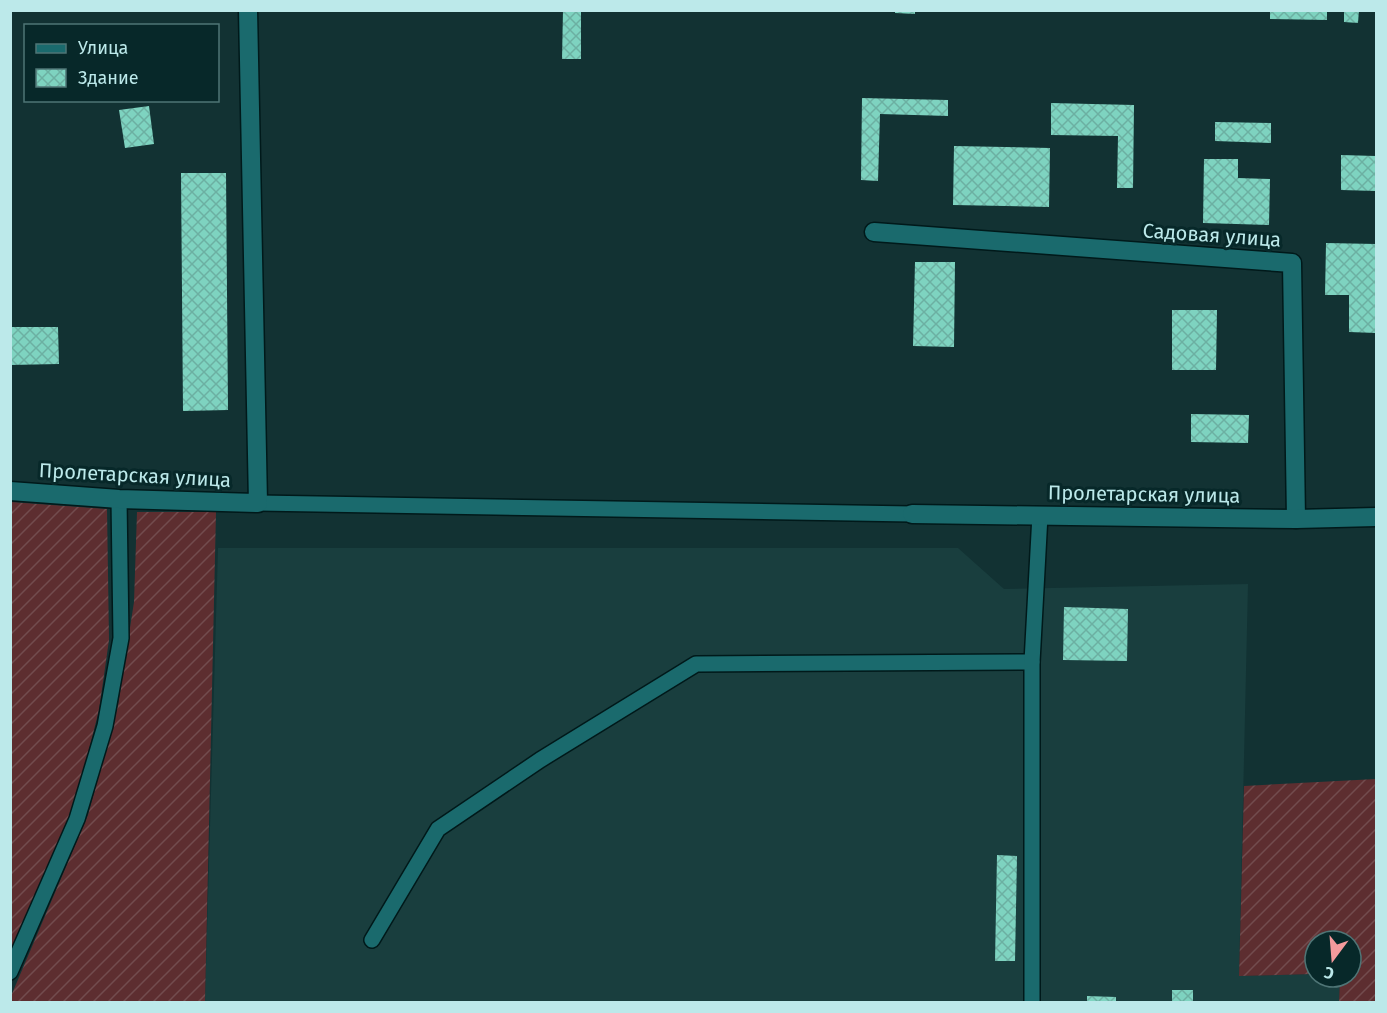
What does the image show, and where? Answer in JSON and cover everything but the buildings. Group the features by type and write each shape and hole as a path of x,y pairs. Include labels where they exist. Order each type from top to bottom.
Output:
{"street":[{"path":"248,10 258,503"},
{"name":"Садовая улица","path":"874,232 1292,264 1296,519"},
{"name":"Пролетарская улица","path":"10,490 119,499 258,503"},
{"name":"Пролетарская улица","path":"912,514 1296,519 1377,517"}],"lane":[{"path":"10,972 77,819 105,726 121,638 119,499"},
{"path":"258,503 912,514"},
{"path":"1032,1002 1032,662 1040,515"},
{"path":"372,940 438,829 540,760 696,664 1032,662"}],"shaded area":[{"path":"11,502 107,509 109,640 99,710 74,809 11,952"},
{"path":"137,512 216,512 205,1002 11,1002 11,996 88,815 118,705 134,602"},
{"path":"218,548 958,548 1004,589 1248,584 1239,976 1303,974 1303,989 1340,989 1339,1002 205,1002"},
{"path":"1376,779 1376,1002 1339,1002 1340,989 1363,989 1363,929 1303,929 1303,974 1239,976 1244,786"}]}
